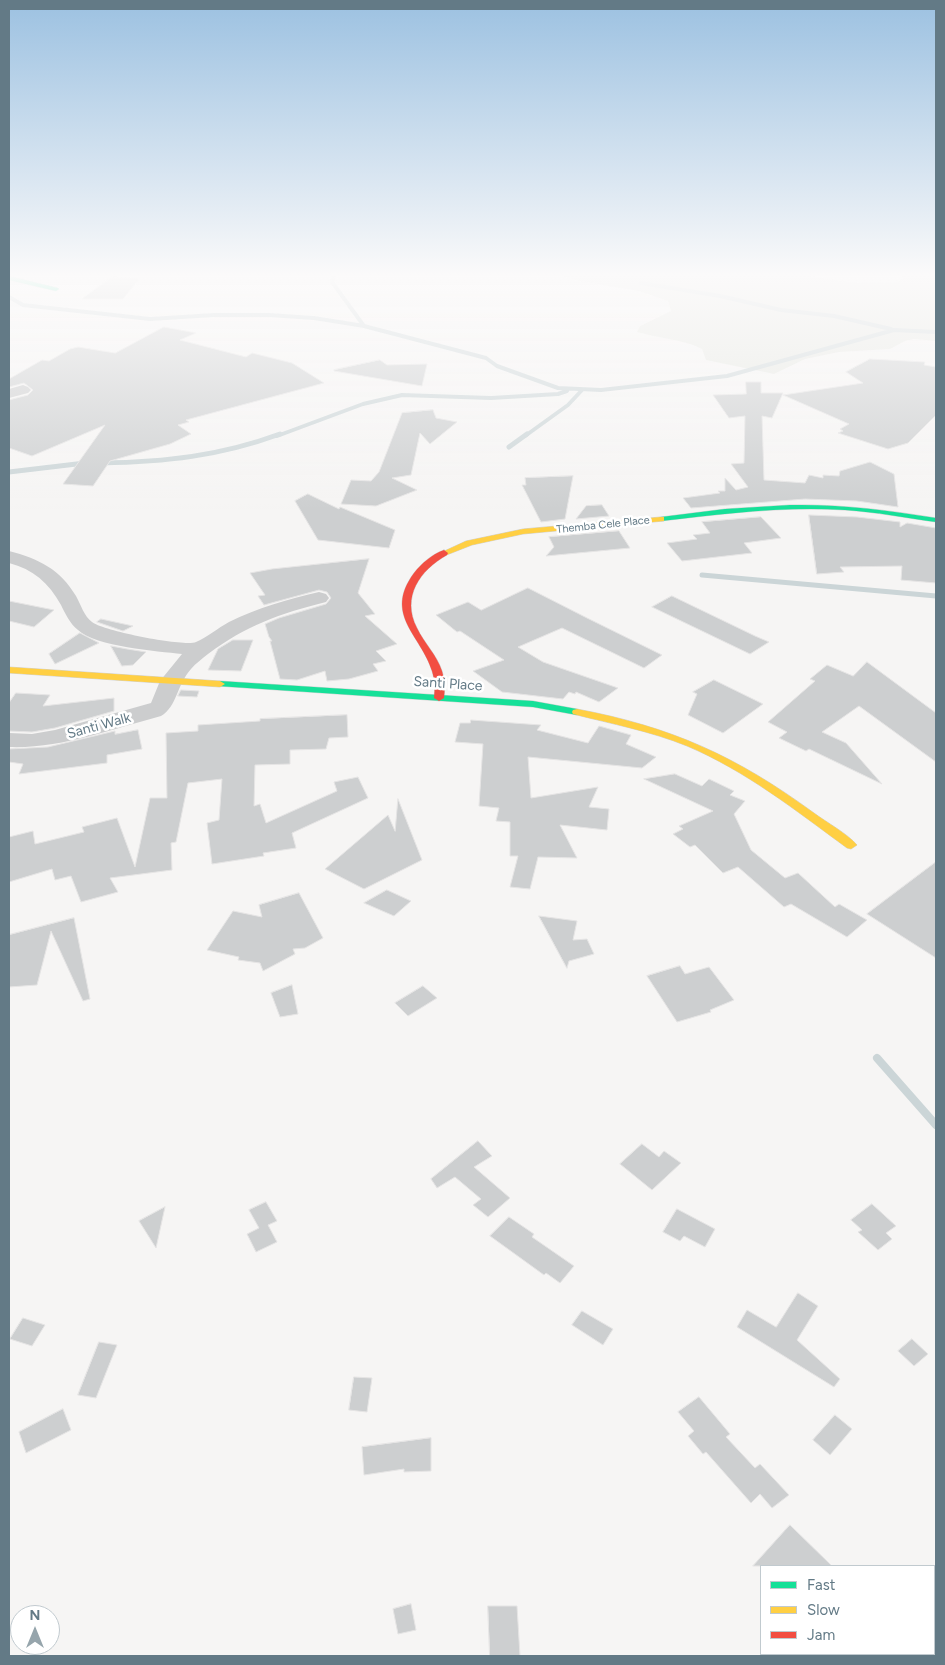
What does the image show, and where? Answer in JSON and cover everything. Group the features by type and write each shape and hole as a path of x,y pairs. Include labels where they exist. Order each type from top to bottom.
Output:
{"street":[{"name":"Themba Cele Place","path":"440,698 442,689 437,668 414,634 404,605 406,594 420,569 461,546 511,535 799,507 860,510 936,520"},
{"path":"9,557 39,567 51,575 59,583 78,620 87,628 105,636 201,650"},
{"path":"170,682 181,668 201,650 230,630 252,618 289,605 319,598"},
{"name":"Santi Place","path":"9,670 170,682 533,704 614,718 699,748 747,772 850,845"},
{"name":"Santi Walk","path":"9,740 32,741 56,737 153,711 161,707 170,682"}],"shaded area":[{"path":"704,354 831,354 805,359 774,374 706,360"}],"building":[{"path":"62,354 233,354 246,357 255,354 292,363 324,383 186,420 189,422 178,425 191,434 170,444 110,461 93,486 63,484 105,425 32,456 9,448 9,400 28,395 33,390 24,383 9,387 9,379 42,360 49,361"},
{"path":"870,359 925,362 924,365 936,367 936,415 908,443 888,449 838,433 843,431 840,429 849,424 783,395 863,383 846,372"},
{"path":"380,360 387,365 427,364 422,386 334,371"},
{"path":"746,382 761,382 761,393 783,393 772,418 762,416 764,480 805,483 809,475 823,478 823,475 839,476 840,471 870,462 894,474 898,507 857,501 805,499 691,508 683,498 725,491 725,478 736,490 748,487 731,464 744,463 745,416 729,418 713,395 746,394"},
{"path":"433,410 436,418 457,422 430,444 420,433 411,475 392,478 417,490 376,506 341,504 351,480 371,481 379,472 402,413"},
{"path":"573,476 565,519 541,522 522,485 526,485 525,478"},
{"path":"308,494 339,509 340,507 395,530 389,548 318,540 295,501"},
{"path":"602,505 609,516 576,519 586,506"},
{"path":"809,515 857,517 900,522 900,527 907,523 936,528 936,583 901,580 902,566 840,567 844,572 817,574"},
{"path":"761,517 781,538 744,543 752,553 682,561 667,543 697,539 693,535 710,533 702,522"},
{"path":"619,531 630,548 546,556 554,547 549,537"},
{"path":"369,559 358,593 375,614 365,616 397,644 376,651 386,661 373,664 378,671 349,679 327,681 325,671 297,680 280,679 270,641 272,641 265,624 326,604 331,598 327,592 319,590 264,605 258,596 265,595 250,573"},
{"path":"528,588 662,655 644,668 562,628 518,647 543,662 618,688 599,702 576,692 575,694 569,692 563,699 502,692 473,671 504,660 460,631 457,632 436,615 468,602 481,610"},
{"path":"672,596 769,642 750,654 652,607"},
{"path":"9,601 54,610 34,627 9,621"},
{"path":"101,619 133,626 123,631 97,622"},
{"path":"80,633 99,643 55,664 49,654"},
{"path":"233,640 253,640 241,671 208,670 218,649"},
{"path":"111,646 146,652 133,665 122,666"},
{"path":"867,662 936,713 936,762 859,706 822,732 846,743 882,784 809,749 806,751 779,738 787,732 768,722 815,681 810,679 827,665 853,676"},
{"path":"714,680 763,704 723,733 688,715 697,694 693,692"},
{"path":"181,690 199,691 197,697 178,696"},
{"path":"16,693 50,695 43,706 114,698 114,711 55,728 32,732 9,731 9,703"},
{"path":"347,715 348,737 329,738 326,749 290,750 290,764 255,765 254,806 260,804 266,823 337,791 334,782 358,777 368,798 292,833 296,848 263,853 264,856 212,864 207,823 219,820 222,779 188,783 176,842 171,843 172,870 110,878 118,892 81,902 71,876 55,880 52,869 9,882 9,837 33,831 35,844 84,832 82,827 117,818 135,867 150,798 167,798 166,733 198,731 198,725 260,721 260,719"},
{"path":"471,720 541,725 537,730 588,743 599,726 631,735 626,744 656,757 642,768 528,757 531,798 598,787 589,807 609,809 607,830 560,825 577,858 538,857 530,889 510,887 518,856 510,856 510,822 496,821 499,808 479,806 483,744 455,742 460,723 470,723"},
{"path":"138,730 142,749 107,755 107,763 19,774 23,764 9,762 9,749 48,747 115,731 115,734"},
{"path":"675,774 702,786 709,779 734,791 730,795 745,801 734,814 751,850 785,878 798,873 835,907 839,904 867,920 847,937 791,904 784,907 738,867 723,873 695,845 690,847 673,834 683,829 679,826 713,811 644,779"},
{"path":"398,799 422,860 364,889 325,869 388,815 395,831"},
{"path":"936,862 936,958 867,914"},
{"path":"387,890 411,901 394,916 364,903"},
{"path":"299,893 323,938 305,948 293,949 295,954 263,971 260,963 238,960 239,957 207,950 233,911 262,917 259,905"},
{"path":"539,916 577,921 573,940 587,939 594,954 569,961 567,968"},
{"path":"74,918 90,999 83,1001 51,931 37,985 9,987 9,935"},
{"path":"680,966 685,974 709,967 734,1000 710,1010 711,1012 677,1022 647,976"},
{"path":"292,985 298,1014 280,1017 271,993"},
{"path":"423,986 437,998 408,1016 395,1003"},
{"path":"478,1141 492,1156 474,1167 510,1198 488,1217 473,1205 481,1199 455,1177 437,1188 431,1179"},
{"path":"642,1144 659,1157 664,1151 681,1163 652,1190 620,1164"},
{"path":"266,1202 277,1221 268,1225 277,1242 256,1252 247,1234 259,1228 249,1210"},
{"path":"872,1204 896,1226 886,1233 892,1239 878,1250 858,1232 862,1230 851,1220"},
{"path":"165,1207 156,1248 139,1221"},
{"path":"677,1209 715,1229 705,1247 684,1236 680,1241 663,1232"},
{"path":"509,1217 534,1234 532,1237 574,1266 560,1283 546,1273 544,1275 490,1236"},
{"path":"798,1293 818,1306 797,1340 840,1379 834,1387 737,1327 747,1310 776,1327"},
{"path":"582,1311 613,1329 603,1345 572,1325"},
{"path":"23,1318 45,1325 32,1346 10,1339"},
{"path":"912,1339 928,1354 914,1366 898,1351"},
{"path":"99,1342 117,1345 96,1398 78,1395"},
{"path":"354,1377 372,1378 367,1412 349,1410"},
{"path":"699,1397 730,1434 726,1437 755,1468 760,1464 789,1495 772,1508 760,1494 751,1503 706,1452 703,1454 688,1436 694,1431 678,1412"},
{"path":"63,1409 71,1430 26,1453 19,1432"},
{"path":"835,1415 852,1429 830,1455 813,1440"},
{"path":"431,1438 431,1471 404,1472 404,1469 364,1475 362,1447"},
{"path":"790,1525 831,1565 760,1565 753,1566"},
{"path":"411,1604 416,1630 398,1634 393,1609"},
{"path":"488,1606 517,1606 520,1656 490,1656"}],"waterway":[{"path":"470,354 486,358 497,366 558,388 601,390 727,376 808,354"},
{"path":"525,436 568,405 582,390"},
{"path":"277,436 363,404 402,395 491,398 558,394 567,391"},
{"path":"101,463 148,461 214,453 258,442 280,434"},
{"path":"509,447 527,434"},
{"path":"9,472 85,463"},
{"path":"702,575 936,596"},
{"path":"877,1058 936,1125"}],"traffic: fast":[{"path":"661,519 747,510 833,507 885,512 936,520"},
{"path":"220,684 533,704 577,712"}],"traffic: slow":[{"path":"444,553 469,543 523,531 661,519"},
{"path":"9,670 220,684"},
{"path":"577,712 652,730 707,751 758,779 851,845"}],"traffic: jam":[{"path":"439,698 436,668 408,620 406,610 411,585 417,575 429,563 444,553"}]}
